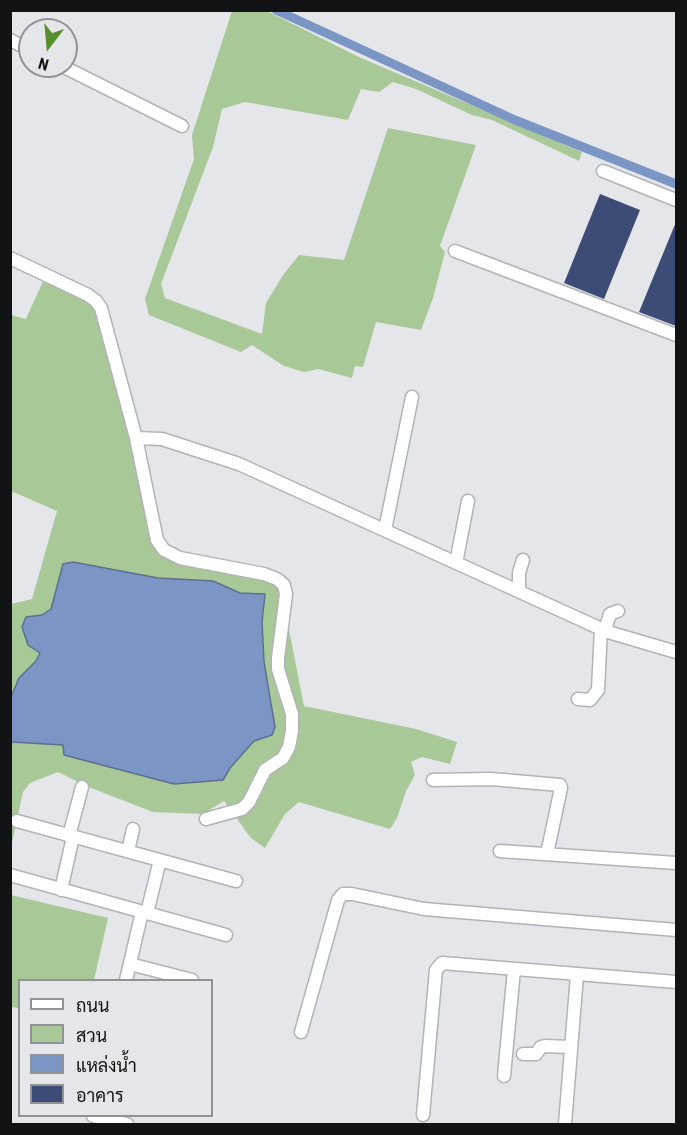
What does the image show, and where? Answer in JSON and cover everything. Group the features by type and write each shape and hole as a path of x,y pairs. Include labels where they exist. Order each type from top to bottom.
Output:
{"street":[{"path":"78,74 182,126"},
{"path":"603,171 676,200"},
{"path":"455,251 676,335"},
{"path":"10,258 88,295 101,308 136,438 157,540 164,550 180,558 264,574 277,579 284,585 286,594 278,658 281,681 292,714 289,747 283,758 265,770 249,802 242,809 206,819"},
{"path":"385,530 412,397"},
{"path":"136,438 162,439 239,464 519,591 608,623 618,636 676,652"},
{"path":"456,563 468,501"},
{"path":"519,591 519,573 523,560"},
{"path":"578,699 590,700 598,690 608,623"},
{"path":"433,780 491,779 560,785 546,854"},
{"path":"61,890 82,787"},
{"path":"17,821 236,881"},
{"path":"128,852 133,829"},
{"path":"500,851 676,864"},
{"path":"126,979 160,860"},
{"path":"10,875 226,935"},
{"path":"301,1032 338,900 343,894 424,909 676,930"},
{"path":"423,1114 438,966 442,963 676,982"},
{"path":"130,964 183,979"},
{"path":"504,1076 514,969"},
{"path":"565,1125 577,975"},
{"path":"523,1054 536,1054 541,1047 545,1046 571,1047"},
{"path":"95,1117 127,1125"}],"green space":[{"path":"232,11 267,11 361,58 582,152 579,161 492,120 472,115 416,89 393,82 379,92 361,89 348,120 245,102 222,109 213,147 161,284 165,298 262,334 266,303 283,275 299,255 344,260 388,128 476,145 440,246 445,252 433,298 421,330 376,322 363,367 355,366 352,378 318,369 304,372 284,366 252,345 241,352 149,315 145,299 194,159 192,135"},
{"path":"44,279 85,299 95,309 168,558 262,577 281,589 304,706 416,729 457,742 450,764 422,757 411,762 415,775 390,829 299,802 285,814 265,848 251,838 224,801 203,814 153,812 86,786 58,772 30,783 23,792 11,847 11,742 64,745 223,780 230,768 254,741 272,735 272,704 264,662 262,622 265,594 240,593 213,581 158,578 63,564 51,609 42,615 41,652 36,661 19,678 11,697 11,604 32,599 57,511 11,491 11,315 26,319"},
{"path":"11,895 108,918 94,979 18,979 18,1008 11,1007"}],"water":[{"path":"73,562 158,578 213,581 240,593 265,594 262,622 264,662 275,727 272,735 254,741 230,768 223,780 174,784 64,755 63,745 11,742 11,697 19,678 36,661 40,653 28,645 22,627 26,617 42,615 51,609 63,564"}],"building":[{"path":"600,194 640,210 604,299 564,283"},
{"path":"676,222 676,326 639,312"}],"waterway":[{"path":"276,10 515,120 676,184"}]}
